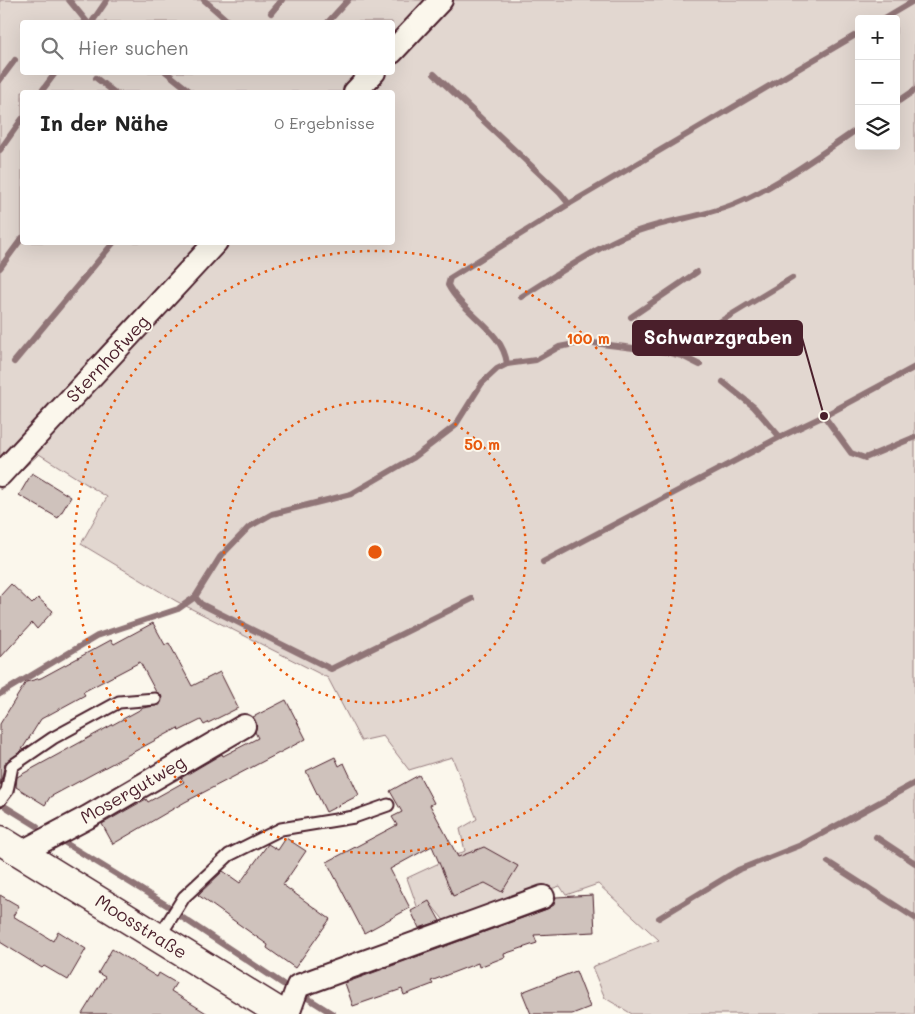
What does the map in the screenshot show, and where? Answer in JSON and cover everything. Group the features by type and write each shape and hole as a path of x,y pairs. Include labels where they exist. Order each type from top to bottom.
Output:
{"street":[{"path":"395,49 441,0"},
{"path":"357,90 371,75"},
{"name":"Sternhofweg","path":"0,475 213,245"},
{"name":"Mosergutweg","path":"10,847 88,817 244,726"},
{"name":"Moosstraße","path":"10,847 282,1014"},
{"path":"288,1014 298,986 543,897"}],"lane":[{"path":"0,800 6,791 12,766 53,738 119,702 155,699"},
{"path":"159,937 184,897 229,855 281,829 354,817 388,805"}],"shaded area":[{"path":"0,0 915,0 915,1014 632,1014 605,998 592,967 659,940 598,884 566,895 560,886 446,923 430,903 418,909 407,878 465,851 460,829 477,819 452,757 409,770 383,736 361,741 328,678 176,601 81,544 107,497 39,454 0,490"}],"building":[{"path":"32,473 71,497 58,518 19,495"},
{"path":"11,584 32,604 38,598 53,611 37,629 32,623 0,658 0,596"},
{"path":"153,623 165,645 169,643 192,686 220,672 238,708 204,725 201,720 179,731 178,728 50,797 45,805 16,787 17,777 143,708 160,705 161,695 156,692 140,662 83,692 85,695 41,719 21,751 5,764 0,785 0,724 26,682 41,678 111,640 114,644"},
{"path":"286,700 306,739 185,802 113,844 102,824 146,799 148,802 184,782 181,778 222,754 223,756 258,738 255,732 257,725 253,717"},
{"path":"335,757 339,766 344,763 359,795 326,812 306,771"},
{"path":"419,775 434,803 430,805 458,857 484,847 518,866 502,892 485,883 453,896 432,846 390,869 410,908 364,933 327,862 397,825 392,817 402,812 390,791"},
{"path":"286,838 306,851 283,885 330,919 295,968 267,948 268,945 198,895 223,871 240,883 268,844 278,850"},
{"path":"0,895 19,906 13,916 53,941 58,931 86,949 68,980 44,966 42,968 0,942"},
{"path":"593,895 595,932 534,935 537,943 504,954 505,957 479,967 478,963 431,981 433,984 404,995 402,989 353,1006 345,983 547,909 554,905 556,897"},
{"path":"429,901 440,921 419,928 411,911"},
{"path":"112,949 157,977 159,973 176,983 171,991 208,1014 82,1014 105,977 98,973"},
{"path":"576,971 590,1007 572,1014 531,1014 522,992"}],"waterway":[{"path":"69,0 85,20"},
{"path":"93,20 107,0"},
{"path":"204,0 227,20"},
{"path":"271,13 282,0"},
{"path":"330,20 348,0"},
{"path":"890,15 915,0"},
{"path":"507,364 504,352 498,341 463,305 448,285 450,278 569,204 855,35"},
{"path":"0,80 15,60"},
{"path":"434,74 560,193 569,204"},
{"path":"42,90 54,75"},
{"path":"170,75 188,90"},
{"path":"96,78 111,90"},
{"path":"900,100 915,90"},
{"path":"0,150 20,122"},
{"path":"521,297 566,268 625,236 651,227 717,210 752,196 809,162 855,131"},
{"path":"0,268 20,241"},
{"path":"14,362 112,245"},
{"path":"631,317 697,272"},
{"path":"703,332 792,278"},
{"path":"0,694 97,636 178,609 195,597 220,557 249,527 272,514 351,494 413,458 455,426 482,383 497,369 507,364 536,360 559,347 585,342 666,352 682,356 700,365"},
{"path":"824,416 915,367"},
{"path":"723,382 754,407 780,437 824,416 851,453 865,458 915,437"},
{"path":"543,562 780,437"},
{"path":"195,597 201,604 331,669 472,599"},
{"path":"659,918 738,870 801,845 915,783"},
{"path":"6,807 37,826"},
{"path":"876,837 915,863"},
{"path":"59,839 168,906"},
{"path":"828,862 915,918"},
{"path":"180,916 283,984"},
{"path":"301,994 333,1014"}],"place":[{"name":"Schwarzgraben","path":"824,416"}]}
